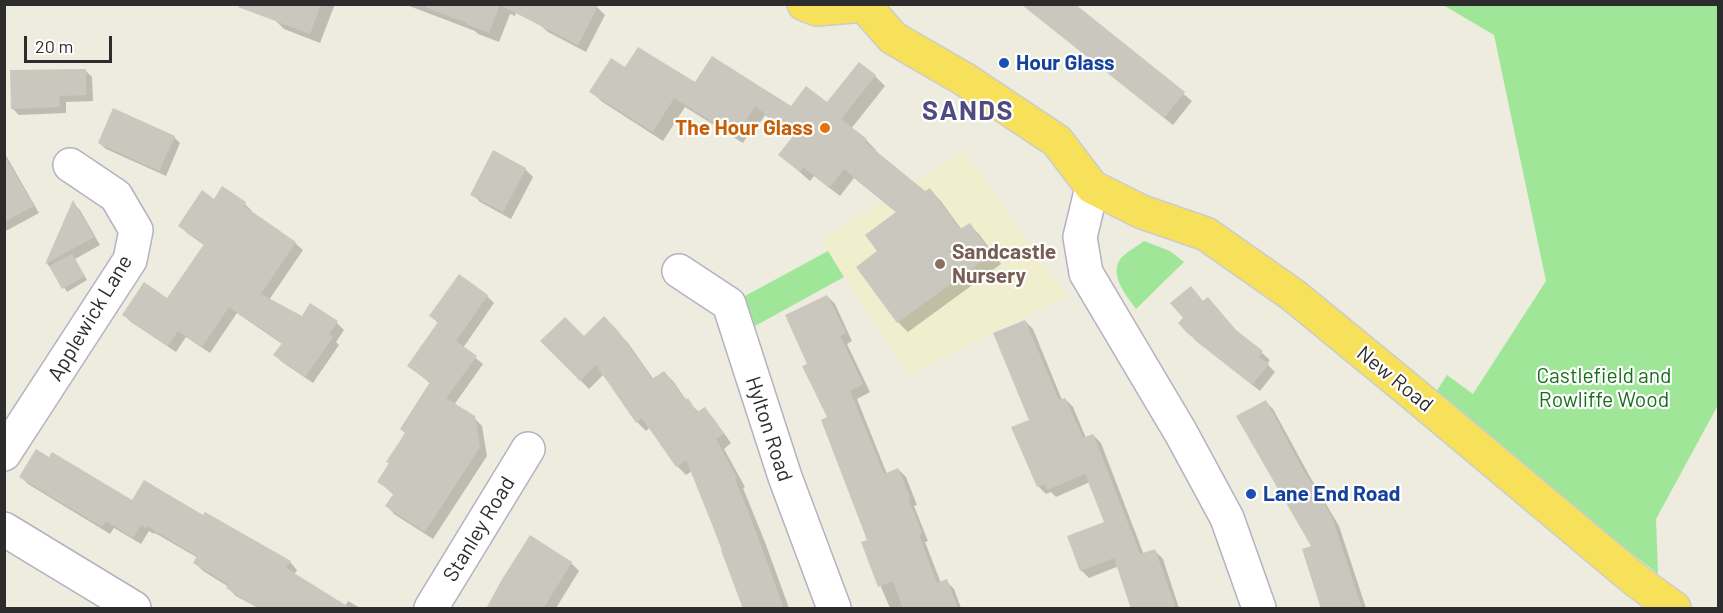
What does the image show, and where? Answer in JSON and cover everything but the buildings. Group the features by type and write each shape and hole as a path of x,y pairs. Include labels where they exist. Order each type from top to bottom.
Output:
{"highway":[{"path":"804,4 817,9 864,5 893,38 964,79 1057,141 1092,187"},
{"name":"New Road","path":"1092,187 1142,212 1206,234 1293,295 1638,582 1674,609"}],"street":[{"name":"Applewick Lane","path":"4,454 130,260 136,230 116,196 70,165"},
{"path":"1092,187 1080,237 1086,273 1181,433 1227,518 1259,609"},
{"name":"Hylton Road","path":"679,271 729,304 785,477 834,609"},
{"name":"Stanley Road","path":"431,609 528,449"},
{"path":"4,529 134,609"}],"shaded area":[{"name":"Sandcastle Nursery","path":"964,151 1067,296 908,375 821,240"}],"green space":[{"name":"Castlefield and Rowliffe Wood","path":"1443,5 1718,5 1718,405 1656,519 1658,574 1469,426 1436,392 1447,375 1473,394 1546,281 1494,35"},
{"path":"1144,241 1170,251 1184,262 1136,309 1120,285 1117,271 1121,258"},
{"path":"828,251 844,277 755,326 745,296"}],"place":[{"name":"Hour Glass","path":"1004,63"},
{"name":"The Hour Glass","path":"825,128"},
{"name":"Sandcastle Nursery","path":"940,264"},
{"name":"Lane End Road","path":"1251,494"}],"district":[{"name":"SANDS","path":"968,111"}]}
